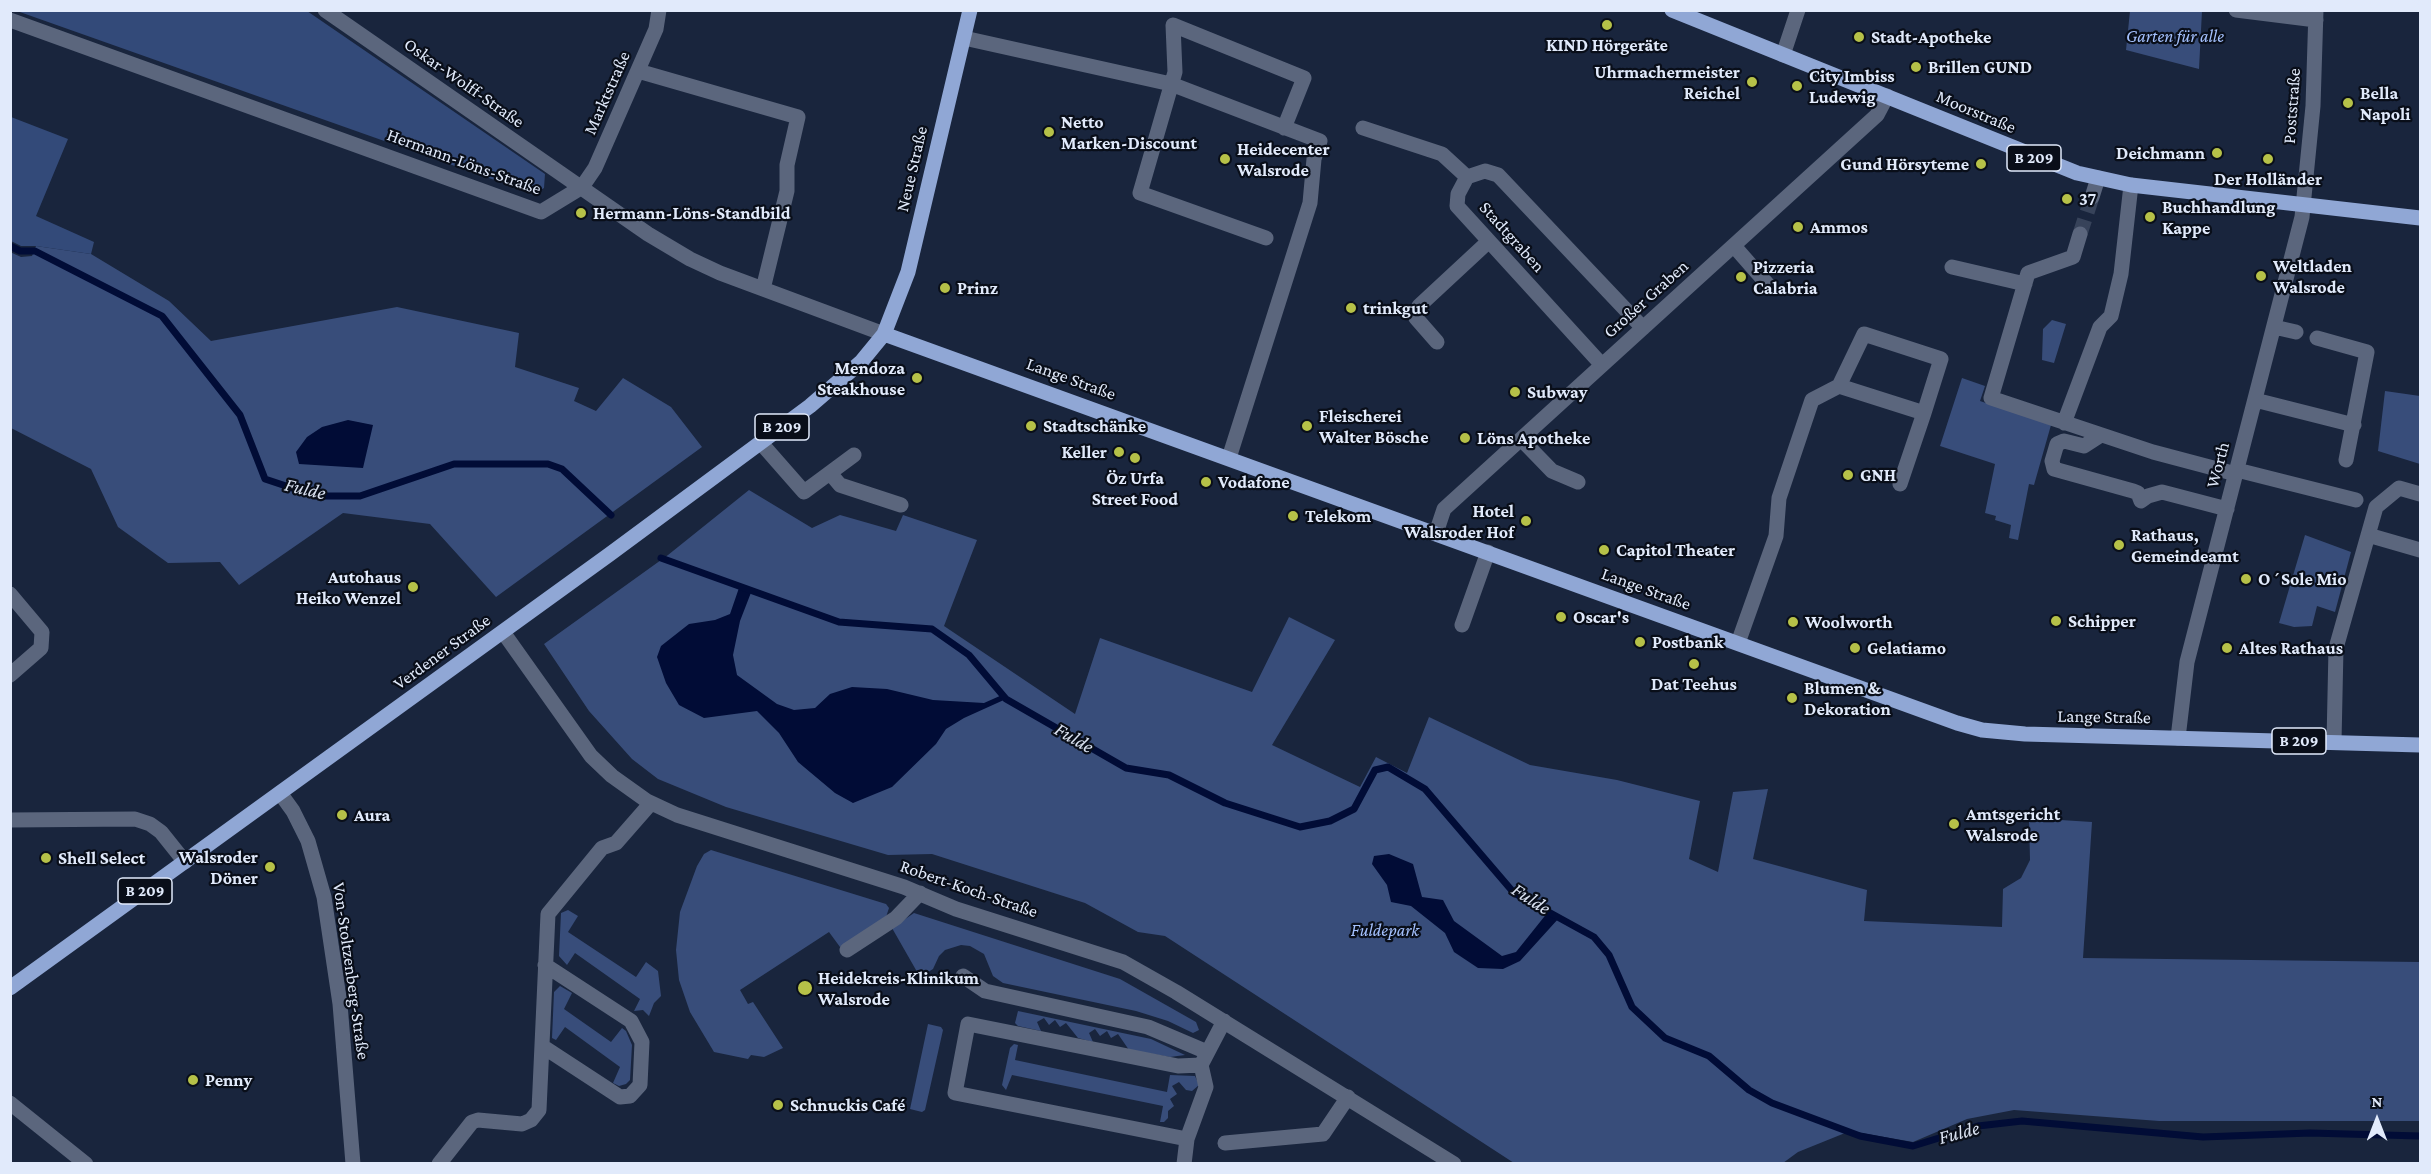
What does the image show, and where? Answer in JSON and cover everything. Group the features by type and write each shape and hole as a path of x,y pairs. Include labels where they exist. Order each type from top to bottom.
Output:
{"main road":[{"name":"Neue Straße","path":"884,334 908,272 970,10"},
{"name":"Moorstraße","path":"1672,10 2038,159 2097,178 2132,185 2421,218"},
{"name":"Verdener Straße","path":"10,988 761,443 837,385 861,362 884,334"},
{"name":"Lange Straße","path":"884,334 1957,723 1982,730 2025,734 2421,745"}],"street":[{"name":"Oskar-Wolff-Straße","path":"326,10 582,187"},
{"name":"Marktstraße","path":"582,187 595,168 638,71 656,29 659,10"},
{"path":"1783,55 1798,10"},
{"path":"2236,10 2316,15"},
{"name":"Poststraße","path":"2304,204 2313,106 2316,15"},
{"name":"Hermann-Löns-Straße","path":"10,20 541,212 582,187"},
{"path":"1266,238 1140,193 1175,72 1173,25 1304,78 1284,128"},
{"path":"964,38 1171,84 1320,141 1314,159 1310,203 1229,458"},
{"path":"638,71 798,117 787,165 787,191 763,290"},
{"name":"Großer Graben","path":"1436,533 1444,509 1877,115 1887,96"},
{"path":"1363,128 1442,154 1467,177"},
{"name":"Stadtgraben","path":"1602,365 1457,206 1458,194 1467,177 1485,171 1498,175 1643,328"},
{"path":"2092,197 2097,178"},
{"path":"2064,423 2100,327 2111,316 2121,274 2132,185"},
{"path":"582,187 648,234 690,260 763,290 884,334"},
{"name":"Worth","path":"2178,738 2187,662 2304,204"},
{"path":"2080,234 2073,257 2028,273 1991,398 2153,453 2356,500"},
{"path":"1437,342 1416,318 1419,306 1489,241"},
{"path":"1734,246 1770,286"},
{"path":"1952,267 2025,284"},
{"path":"2274,327 2296,332"},
{"path":"1738,643 1776,536 1779,498 1812,400 1839,386 1864,334 1941,359 1900,484"},
{"path":"2317,338 2367,352 2346,460"},
{"path":"1839,386 1924,413"},
{"path":"2255,400 2354,425"},
{"path":"2101,435 2084,446 2064,441 2058,444 2052,461 2054,469 2133,491 2138,493 2141,501 2148,496 2162,492 2227,509"},
{"path":"1521,439 1552,471 1578,482"},
{"path":"761,443 804,492 854,455"},
{"path":"830,473 840,485 901,505"},
{"path":"2334,742 2336,648 2376,507 2399,488 2421,494"},
{"path":"2368,535 2421,550"},
{"path":"1462,625 1488,552"},
{"path":"10,594 42,632 41,648 10,675"},
{"name":"Robert-Koch-Straße","path":"503,632 591,756 612,776 651,803 677,815 920,893 971,914 1114,958 1224,1021 1454,1164"},
{"name":"Von-Stoltzenberg-Straße","path":"280,793 293,811 308,842 324,897 340,1005 354,1164"},
{"path":"439,1164 472,1122 478,1120 522,1124 531,1120 539,1110 549,914 602,848 616,843 651,803"},
{"path":"10,820 135,819 150,824 161,832 185,862"},
{"path":"847,950 896,918 920,893"},
{"path":"542,1046 620,1097 630,1096 640,1085 642,1042 631,1021 545,965"},
{"path":"963,975 985,991 1148,1027 1204,1058"},
{"path":"1184,1164 1187,1139 1206,1087 1204,1058 1224,1021"},
{"path":"1187,1139 955,1093 968,1024 1178,1066 1204,1058"},
{"path":"1225,1143 1323,1134 1348,1097"},
{"path":"10,1103 86,1164"}],"green space":[{"name":"Garten für alle","path":"2130,11 2202,11 2199,69 2126,50"},
{"path":"36,246 91,254 169,301 211,341 397,307 519,333 515,367 579,388 574,401 596,411 623,378 671,407 702,447 496,597 430,524 343,513 239,585 220,562 168,563 118,527 91,469 11,428 10,252 21,257 32,256"},
{"path":"2052,320 2066,324 2054,363 2042,360 2043,329"},
{"path":"1962,378 1985,386 1980,401 2051,425 2034,485 2029,484 2018,540 2009,538 2011,525 1995,520 1996,516 1985,513 1995,464 1940,446"},
{"path":"2385,391 2420,396 2420,464 2378,451"},
{"name":"Fuldepark","path":"749,490 812,528 840,515 896,531 903,515 977,540 944,626 1075,714 1100,638 1252,692 1289,617 1335,640 1272,745 1360,787 1376,757 1407,773 1429,717 1530,765 1617,780 1700,801 1689,859 1718,872 1733,792 1768,789 1753,859 1867,890 1864,921 2002,927 2003,889 2021,878 2030,860 2029,818 2092,822 2083,958 2420,962 2420,1121 2159,1121 2014,1110 1967,1119 1913,1142 1850,1131 1798,1152 1783,1163 1514,1163 1165,936 1138,932 1085,903 932,854 888,855 726,807 658,779 632,759 589,711 544,644 668,555"},
{"path":"2305,535 2351,552 2335,612 2317,606 2312,626 2294,627 2279,623"},
{"path":"711,850 886,904 889,908 886,917 840,947 829,932 740,990 748,1004 753,1002 783,1048 764,1057 751,1055 748,1059 714,1052 690,1012 679,980 676,950 680,912 697,866 704,854"},
{"path":"568,910 578,916 568,932 636,977 646,962 658,971 661,996 654,1003 649,1016 643,1010 634,1011 640,999 575,953 567,965 559,956 561,913"},
{"path":"914,913 1120,979 1196,1022 1199,1030 1193,1033 1168,1021 1136,1011 1003,983 993,976 984,954 970,946 961,945 945,950 939,956 933,969 920,977 892,928"},
{"path":"560,986 572,993 564,1009 611,1042 622,1028 626,1031 632,1045 630,1080 626,1084 619,1086 613,1083 620,1067 565,1027 556,1040 552,1038 554,992"},
{"path":"1018,1011 1151,1039 1185,1055 1170,1057 1129,1050 1118,1034 1111,1038 1107,1031 1100,1036 1095,1029 1089,1033 1093,1042 1078,1038 1066,1023 1060,1027 1055,1020 1049,1025 1044,1018 1037,1022 1041,1031 1018,1026 1015,1023"},
{"path":"928,1024 941,1027 943,1030 925,1110 922,1112 910,1109"},
{"path":"1014,1044 1018,1045 1015,1060 1167,1092 1170,1075 1195,1076 1199,1085 1192,1091 1186,1090 1179,1082 1172,1086 1177,1094 1170,1099 1174,1106 1168,1111 1168,1118 1164,1122 1160,1122 1163,1106 1012,1075 1006,1090 1002,1085 1010,1048"}],"shaded area":[{"path":"17,11 307,11 545,174 544,188 534,194"},
{"path":"11,117 68,139 36,216 94,242 91,254 21,246 11,241"},
{"path":"348,420 373,425 363,468 299,464 296,452 307,437 322,427"},
{"path":"740,585 752,590 740,621 733,655 737,675 777,704 794,710 815,708 830,694 852,687 887,689 933,700 984,703 1002,695 1006,699 946,729 936,744 892,787 853,803 835,793 798,762 779,733 757,711 704,718 679,705 666,683 657,657 661,646 689,624 715,620 730,614"},
{"path":"1389,854 1413,864 1422,897 1443,900 1454,921 1502,956 1516,952 1548,912 1559,918 1520,961 1503,969 1478,968 1454,952 1445,933 1411,906 1391,902 1387,885 1372,864 1374,856"}],"waterway":[{"name":"Fulde","path":"10,246 20,251 35,251 162,316 240,415 265,479 316,496 360,496 454,464 548,464 562,469 611,515"},
{"name":"Fulde","path":"661,558 839,622 932,629 969,655 1006,699 1126,768 1169,775 1225,803 1300,827 1330,821 1354,809 1375,770 1388,767 1425,789 1514,893 1594,937 1609,955 1632,1007 1665,1038 1709,1056 1749,1090 1772,1103 1860,1136 1913,1146 1978,1126 2022,1121 2203,1137 2310,1133 2420,1136"}],"tunnel":[{"path":"2080,234 2092,197"}],"place":[{"name":"KIND Hörgeräte","path":"1607,25"},
{"name":"Stadt-Apotheke","path":"1859,37"},
{"name":"Brillen GUND","path":"1916,67"},
{"name":"Uhrmachermeister Reichel","path":"1752,82"},
{"name":"City Imbiss Ludewig","path":"1797,86"},
{"name":"Bella Napoli","path":"2348,103"},
{"name":"Netto Marken-Discount","path":"1049,132"},
{"name":"Deichmann","path":"2217,153"},
{"name":"Heidecenter Walsrode","path":"1225,159"},
{"name":"Der Holländer","path":"2268,159"},
{"name":"Gund Hörsyteme","path":"1981,164"},
{"name":"37","path":"2067,199"},
{"name":"Hermann-Löns-Standbild","path":"581,213"},
{"name":"Buchhandlung Kappe","path":"2150,217"},
{"name":"Ammos","path":"1798,227"},
{"name":"Weltladen Walsrode","path":"2261,276"},
{"name":"Pizzeria Calabria","path":"1741,277"},
{"name":"Prinz","path":"945,288"},
{"name":"trinkgut","path":"1351,308"},
{"name":"Mendoza Steakhouse","path":"917,378"},
{"name":"Subway","path":"1515,392"},
{"name":"Stadtschänke","path":"1031,426"},
{"name":"Fleischerei Walter Bösche","path":"1307,426"},
{"name":"Löns Apotheke","path":"1465,438"},
{"name":"Keller","path":"1119,452"},
{"name":"Öz Urfa Street Food","path":"1135,458"},
{"name":"GNH","path":"1848,475"},
{"name":"Vodafone","path":"1206,482"},
{"name":"Telekom","path":"1293,516"},
{"name":"Hotel Walsroder Hof","path":"1526,521"},
{"name":"Rathaus, Gemeindeamt","path":"2119,545"},
{"name":"Capitol Theater","path":"1604,550"},
{"name":"O´Sole Mio","path":"2246,579"},
{"name":"Autohaus Heiko Wenzel","path":"413,587"},
{"name":"Oscar's","path":"1561,617"},
{"name":"Schipper","path":"2056,621"},
{"name":"Woolworth","path":"1793,622"},
{"name":"Postbank","path":"1640,642"},
{"name":"Gelatiamo","path":"1855,648"},
{"name":"Altes Rathaus","path":"2227,648"},
{"name":"Dat Teehus","path":"1694,664"},
{"name":"Blumen & Dekoration","path":"1792,698"},
{"name":"Aura","path":"342,815"},
{"name":"Amtsgericht Walsrode","path":"1954,824"},
{"name":"Shell Select","path":"46,858"},
{"name":"Walsroder Döner","path":"270,867"},
{"name":"Heidekreis-Klinikum Walsrode","path":"805,988"},
{"name":"Penny","path":"193,1080"},
{"name":"Schnuckis Café","path":"778,1105"}]}
